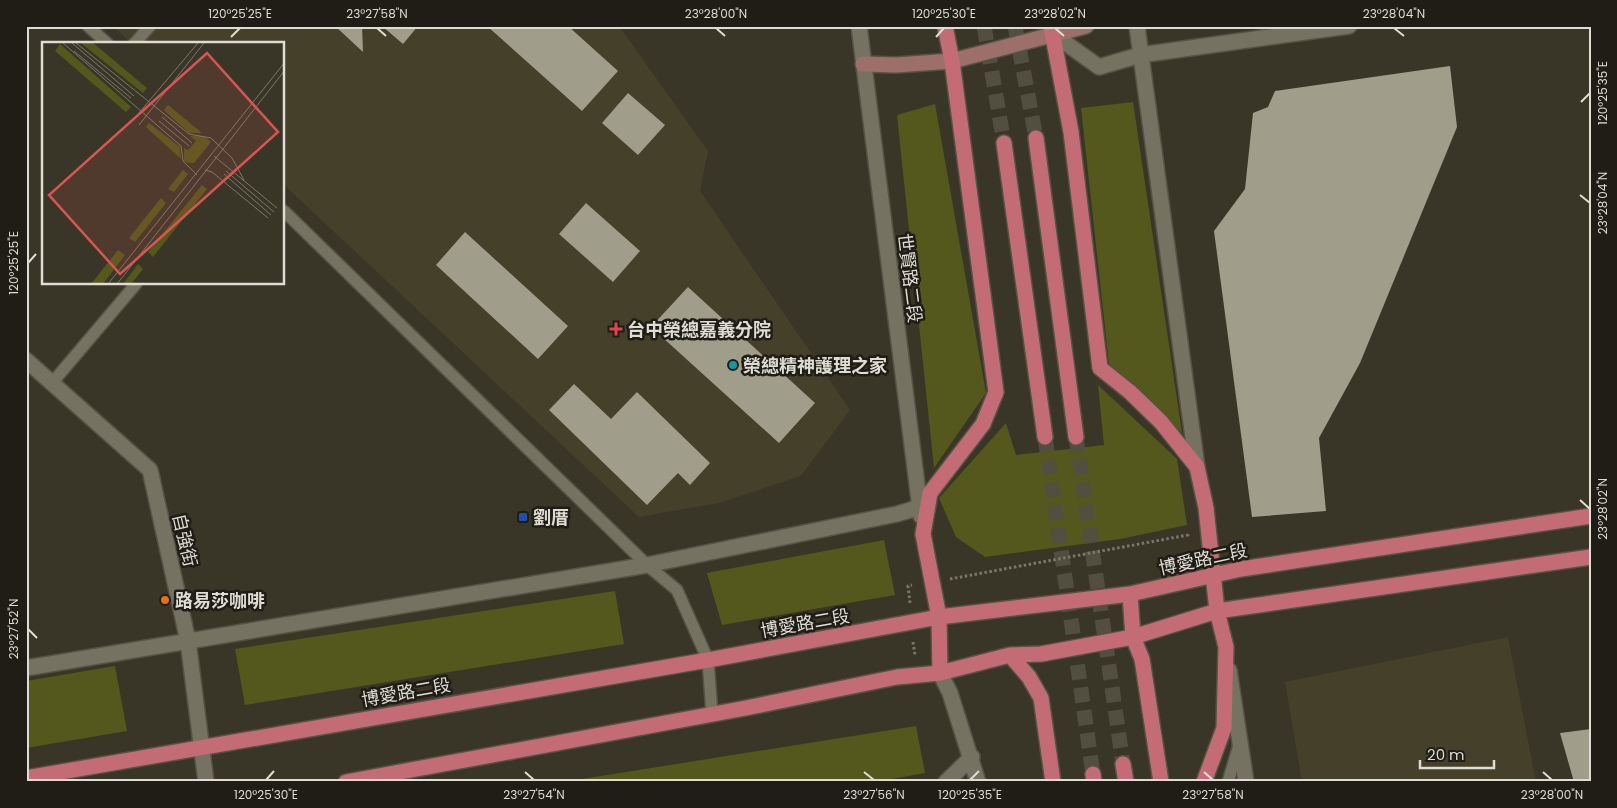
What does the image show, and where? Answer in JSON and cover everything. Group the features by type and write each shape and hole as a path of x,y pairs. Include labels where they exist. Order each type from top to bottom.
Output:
{"main road":[{"path":"940,673 939,617 923,534 930,493 983,424 996,392 952,61 945,26"},
{"path":"1052,30 1072,132 1100,368 1130,392 1161,422 1198,467 1206,508 1217,611 1226,647 1224,728 1204,782"},
{"path":"1036,138 1076,437"},
{"path":"1004,143 1045,437"},
{"name":"博愛路二段","path":"26,778 708,660 939,617 1130,594 1213,574 1591,516"},
{"path":"346,782 712,714 897,677 940,673 1010,655 1042,654 1133,637 1217,611 1591,557"},
{"path":"1130,594 1133,637 1142,659 1159,759 1161,782"},
{"path":"1010,655 1029,677 1041,698 1053,782"},
{"path":"1124,764 1126,782"}],"street":[{"name":"世賢路二段","path":"859,26 923,534"},
{"path":"864,64 896,65 952,61 1052,30 1086,26"},
{"path":"1137,26 1198,467"},
{"path":"1052,30 1099,67 1140,55 1349,26"},
{"name":"自強街","path":"26,360 150,470 188,641 200,747 206,782"},
{"path":"26,668 647,566 897,514 920,507"},
{"path":"1226,647 1246,782"},
{"path":"940,673 950,693 978,779"},
{"path":"946,782 972,757"}],"lane":[{"path":"88,26 106,42"},
{"path":"136,42 150,26"},
{"path":"285,212 647,566 677,590 708,660 712,714"},
{"path":"52,383 135,285"},
{"path":"1228,782 1240,741"}],"shaded area":[{"name":"台中榮總嘉義分院","path":"113,26 619,26 708,151 700,191 850,410 801,476 719,503 639,517 285,186 285,42 130,42"},
{"path":"1133,102 1182,433 1109,364 1081,108"},
{"path":"935,104 986,393 934,468 897,115"},
{"path":"1098,385 1177,459 1187,525 1120,539 985,557 956,537 939,498 1006,423 1016,455 1104,445"},
{"path":"884,540 895,595 722,625 707,573"},
{"path":"615,591 624,644 245,705 235,649"},
{"path":"1508,637 1536,782 1302,782 1285,682"},
{"path":"115,666 127,731 26,748 26,681"},
{"path":"916,726 925,773 875,782 563,782"}],"building":[{"path":"335,26 362,26 363,52"},
{"path":"382,26 418,26 403,44"},
{"path":"487,26 568,26 618,71 582,111"},
{"path":"1450,66 1457,127 1360,363 1319,438 1326,511 1252,517 1214,231 1245,189 1253,113 1268,107 1275,91"},
{"path":"628,93 665,125 638,155 602,123"},
{"path":"586,203 640,251 613,282 559,234"},
{"path":"465,232 568,326 538,359 436,265"},
{"name":"榮總精神護理之家","path":"688,287 815,403 779,443 651,327"},
{"path":"574,384 611,419 637,392 710,463 690,485 678,473 647,505 549,410"},
{"path":"1591,729 1591,782 1574,782 1560,733"}],"tunnel":[{"path":"984,26 1004,143"},
{"path":"1015,26 1036,138"},
{"path":"1045,437 1093,774"},
{"path":"1076,437 1123,764"}],"place":[{"name":"台中榮總嘉義分院","path":"616,329"},
{"name":"榮總精神護理之家","path":"733,365"},
{"name":"劉厝","path":"523,517"},
{"name":"路易莎咖啡","path":"165,600"}]}
